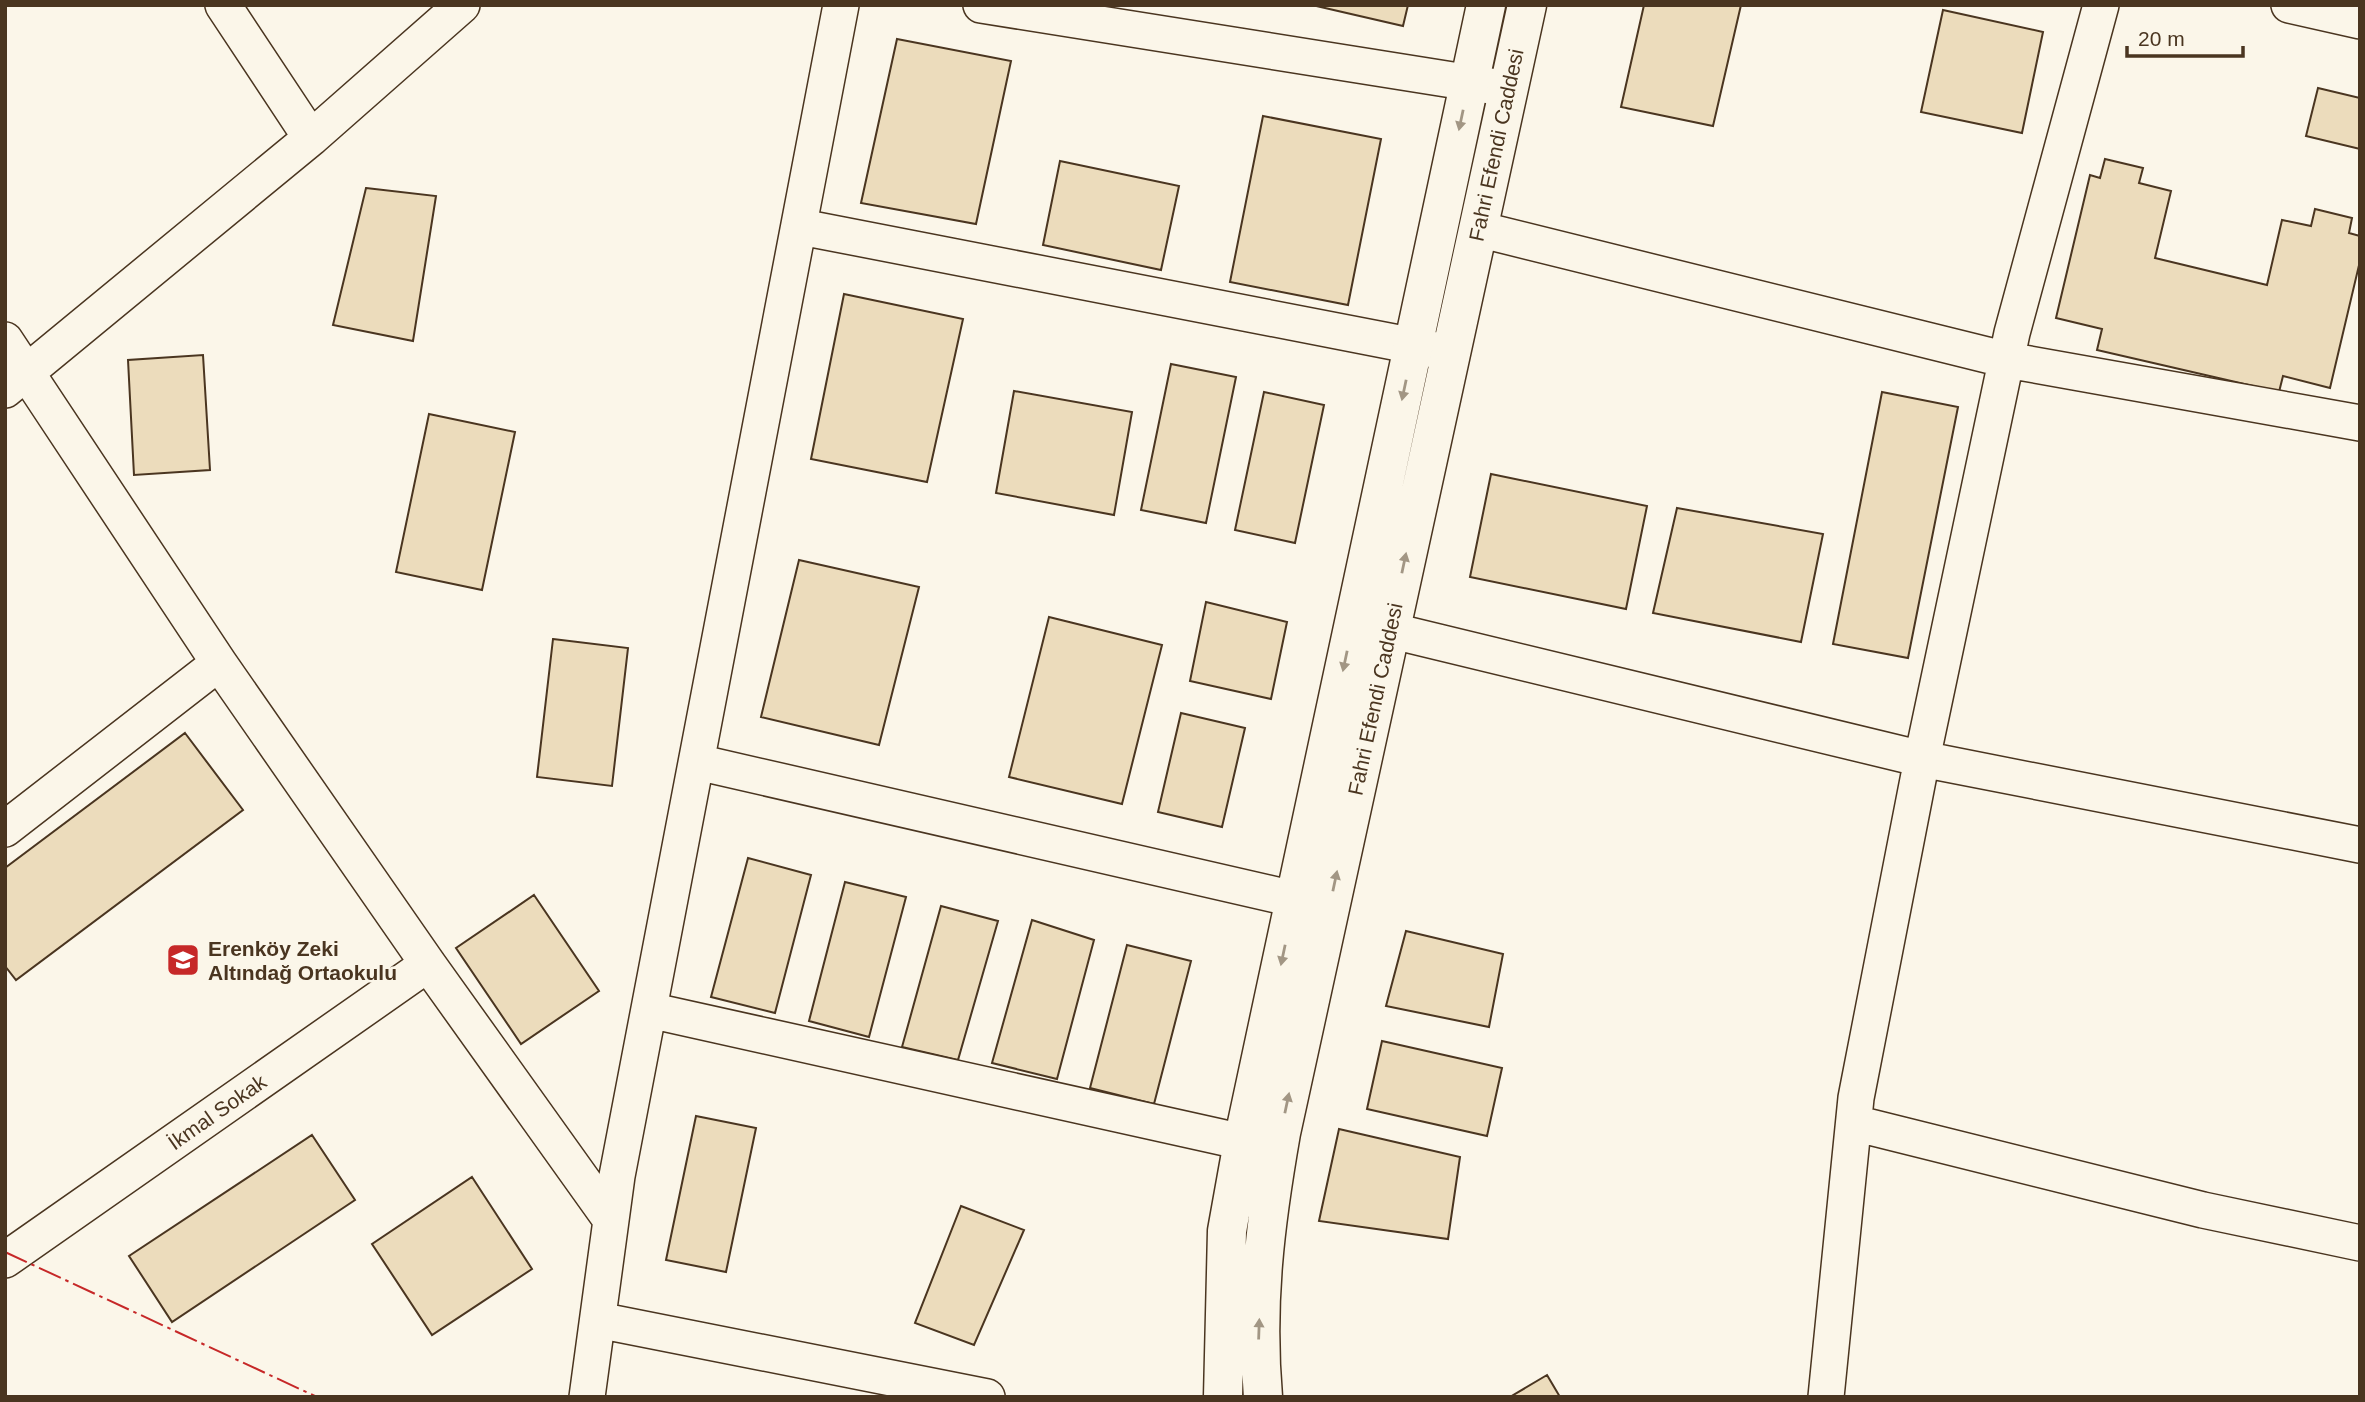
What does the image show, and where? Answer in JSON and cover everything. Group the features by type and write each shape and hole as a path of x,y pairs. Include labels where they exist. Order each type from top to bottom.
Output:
{"street":[{"path":"223,5 311,138"},
{"path":"16,381 311,138 462,5"},
{"path":"587,1397 611,1220 649,1010 801,227 841,5"},
{"path":"981,5 1508,89"},
{"name":"Fahri Efendi Caddesi","path":"1263,1397 1259,1344 1263,1237 1372,625 1413,347 1486,5"},
{"name":"Fahri Efendi Caddesi","path":"1223,1397 1227,1231 1294,899 1451,353 1527,5"},
{"path":"1826,1397 1854,1123 1922,759 2007,360 2101,5"},
{"path":"2289,5 2360,21"},
{"path":"801,227 1451,353"},
{"path":"1478,229 2007,360 2360,422"},
{"path":"5,340 16,381 219,663 428,964 611,1220"},
{"path":"1372,625 1922,759 2360,845"},
{"path":"5,829 219,663"},
{"path":"697,762 1294,899"},
{"name":"İkmal Sokak","path":"5,1259 428,964"},
{"path":"649,1010 1243,1142"},
{"path":"1854,1123 2203,1210 2360,1243"},
{"path":"598,1320 987,1397"}],"building":[{"path":"1312,5 1408,5 1403,26"},
{"path":"1644,5 1741,5 1713,126 1621,107"},
{"path":"1943,10 2043,32 2022,133 1921,112"},
{"path":"897,39 1011,61 976,224 861,203"},
{"path":"2318,88 2360,98 2360,149 2306,136"},
{"path":"1263,116 1381,139 1348,305 1230,282"},
{"path":"2105,159 2143,168 2139,183 2171,191 2155,258 2267,285 2282,220 2311,226 2315,209 2352,218 2349,233 2360,236 2360,261 2330,388 2283,376 2279,392 2097,350 2102,329 2056,318 2090,175 2100,178"},
{"path":"1060,161 1179,186 1161,270 1043,245"},
{"path":"366,188 436,196 413,341 333,325"},
{"path":"844,294 963,319 927,482 811,459"},
{"path":"203,355 210,470 134,475 128,360"},
{"path":"1171,364 1236,377 1206,523 1141,510"},
{"path":"1014,391 1132,412 1114,515 996,493"},
{"path":"1264,392 1324,405 1295,543 1235,530"},
{"path":"1882,392 1958,407 1908,658 1833,644"},
{"path":"429,414 515,432 482,590 396,572"},
{"path":"1491,474 1647,506 1626,609 1470,577"},
{"path":"1677,508 1823,534 1801,642 1653,613"},
{"path":"799,560 919,587 879,745 761,717"},
{"path":"1206,602 1287,622 1271,699 1190,681"},
{"path":"1049,617 1162,645 1122,804 1009,777"},
{"path":"553,639 628,648 612,786 537,777"},
{"path":"1181,713 1245,728 1222,827 1158,812"},
{"path":"185,733 243,810 16,980 5,966 5,868"},
{"path":"748,858 811,875 775,1013 711,997"},
{"path":"845,882 906,897 869,1037 809,1021"},
{"path":"534,895 599,991 521,1044 456,948"},
{"path":"941,906 998,921 958,1060 902,1047"},
{"path":"1032,920 1094,940 1057,1079 992,1063"},
{"path":"1406,931 1503,954 1489,1027 1386,1006"},
{"path":"1127,945 1191,961 1154,1104 1090,1088"},
{"path":"1382,1041 1502,1068 1487,1136 1367,1109"},
{"path":"696,1116 756,1128 726,1272 666,1260"},
{"path":"1339,1129 1460,1157 1448,1239 1319,1221"},
{"path":"312,1135 355,1200 172,1322 129,1256"},
{"path":"472,1177 532,1269 432,1335 372,1244"},
{"path":"961,1206 1024,1230 974,1345 915,1323"},
{"path":"1547,1375 1560,1397 1510,1397"}],"power":[{"path":"5,1252 317,1397"}],"place":[{"name":"Erenköy Zeki Altındağ Ortaokulu","path":"183,960"}]}
